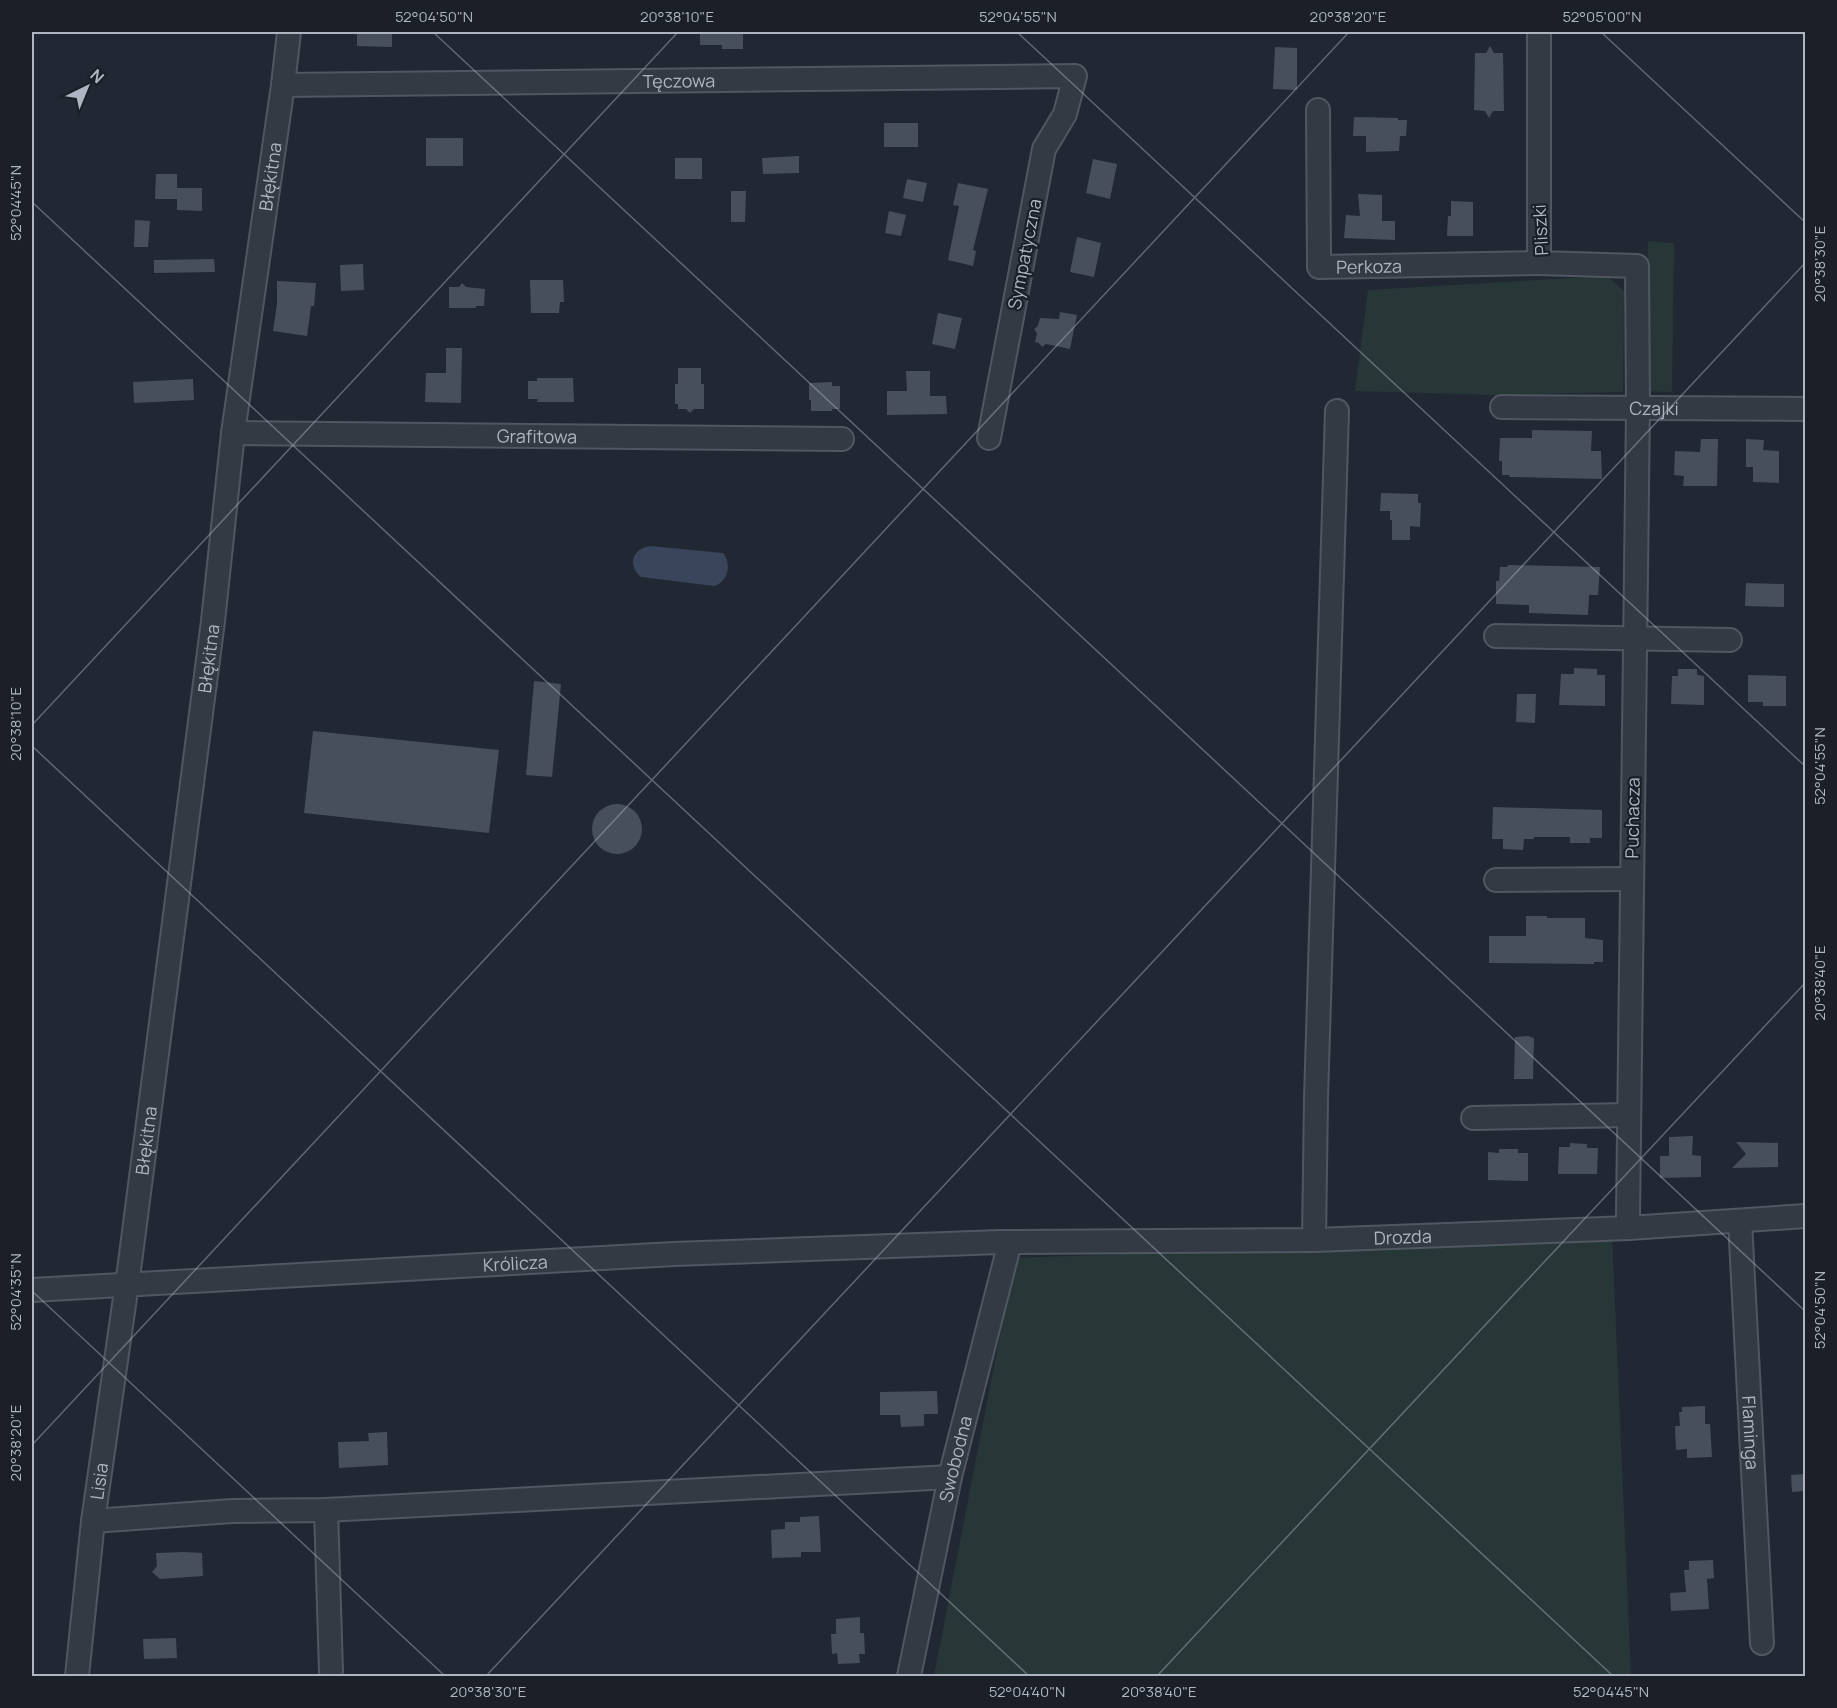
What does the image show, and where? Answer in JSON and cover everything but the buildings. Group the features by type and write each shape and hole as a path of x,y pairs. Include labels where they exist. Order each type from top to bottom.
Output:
{"street":[{"name":"Błękitna","path":"126,1285 213,621 233,433 289,32"},
{"name":"Pliszki","path":"1539,32 1539,263 1637,266 1638,409"},
{"name":"Tęczowa","path":"283,85 1075,76"},
{"name":"Sympatyczna","path":"989,438 1044,149 1065,114 1075,76"},
{"name":"Perkoza","path":"1318,110 1319,267 1539,263"},
{"name":"Czajki","path":"1502,407 1806,409"},
{"name":"Puchacza","path":"1629,1228 1638,409"},
{"path":"1314,1240 1316,1098 1337,411"},
{"name":"Grafitowa","path":"233,433 842,440"},
{"path":"1496,636 1730,640"},
{"path":"1496,880 1632,879"},
{"path":"1473,1118 1629,1115"},
{"name":"Drozda","path":"1005,1242 1314,1240 1629,1228 1806,1216"},
{"name":"Flaminga","path":"1740,1221 1762,1643"},
{"name":"Królicza","path":"32,1290 674,1254 1005,1242"},
{"name":"Swobodna","path":"909,1677 950,1477 1005,1242"},
{"name":"Lisia","path":"77,1677 93,1521 126,1285"},
{"path":"93,1521 232,1511 326,1509 950,1477"},
{"path":"326,1509 331,1671"}],"shaded area":[{"path":"1648,241 1674,243 1672,392 1645,391"},
{"path":"1607,276 1624,291 1623,392 1496,395 1355,391 1368,290"},
{"path":"1612,1236 1631,1676 934,1676 1015,1258"}],"water":[{"path":"650,546 723,553 726,557 727,572 723,581 714,586 641,577 634,568 634,558 639,550"}]}
